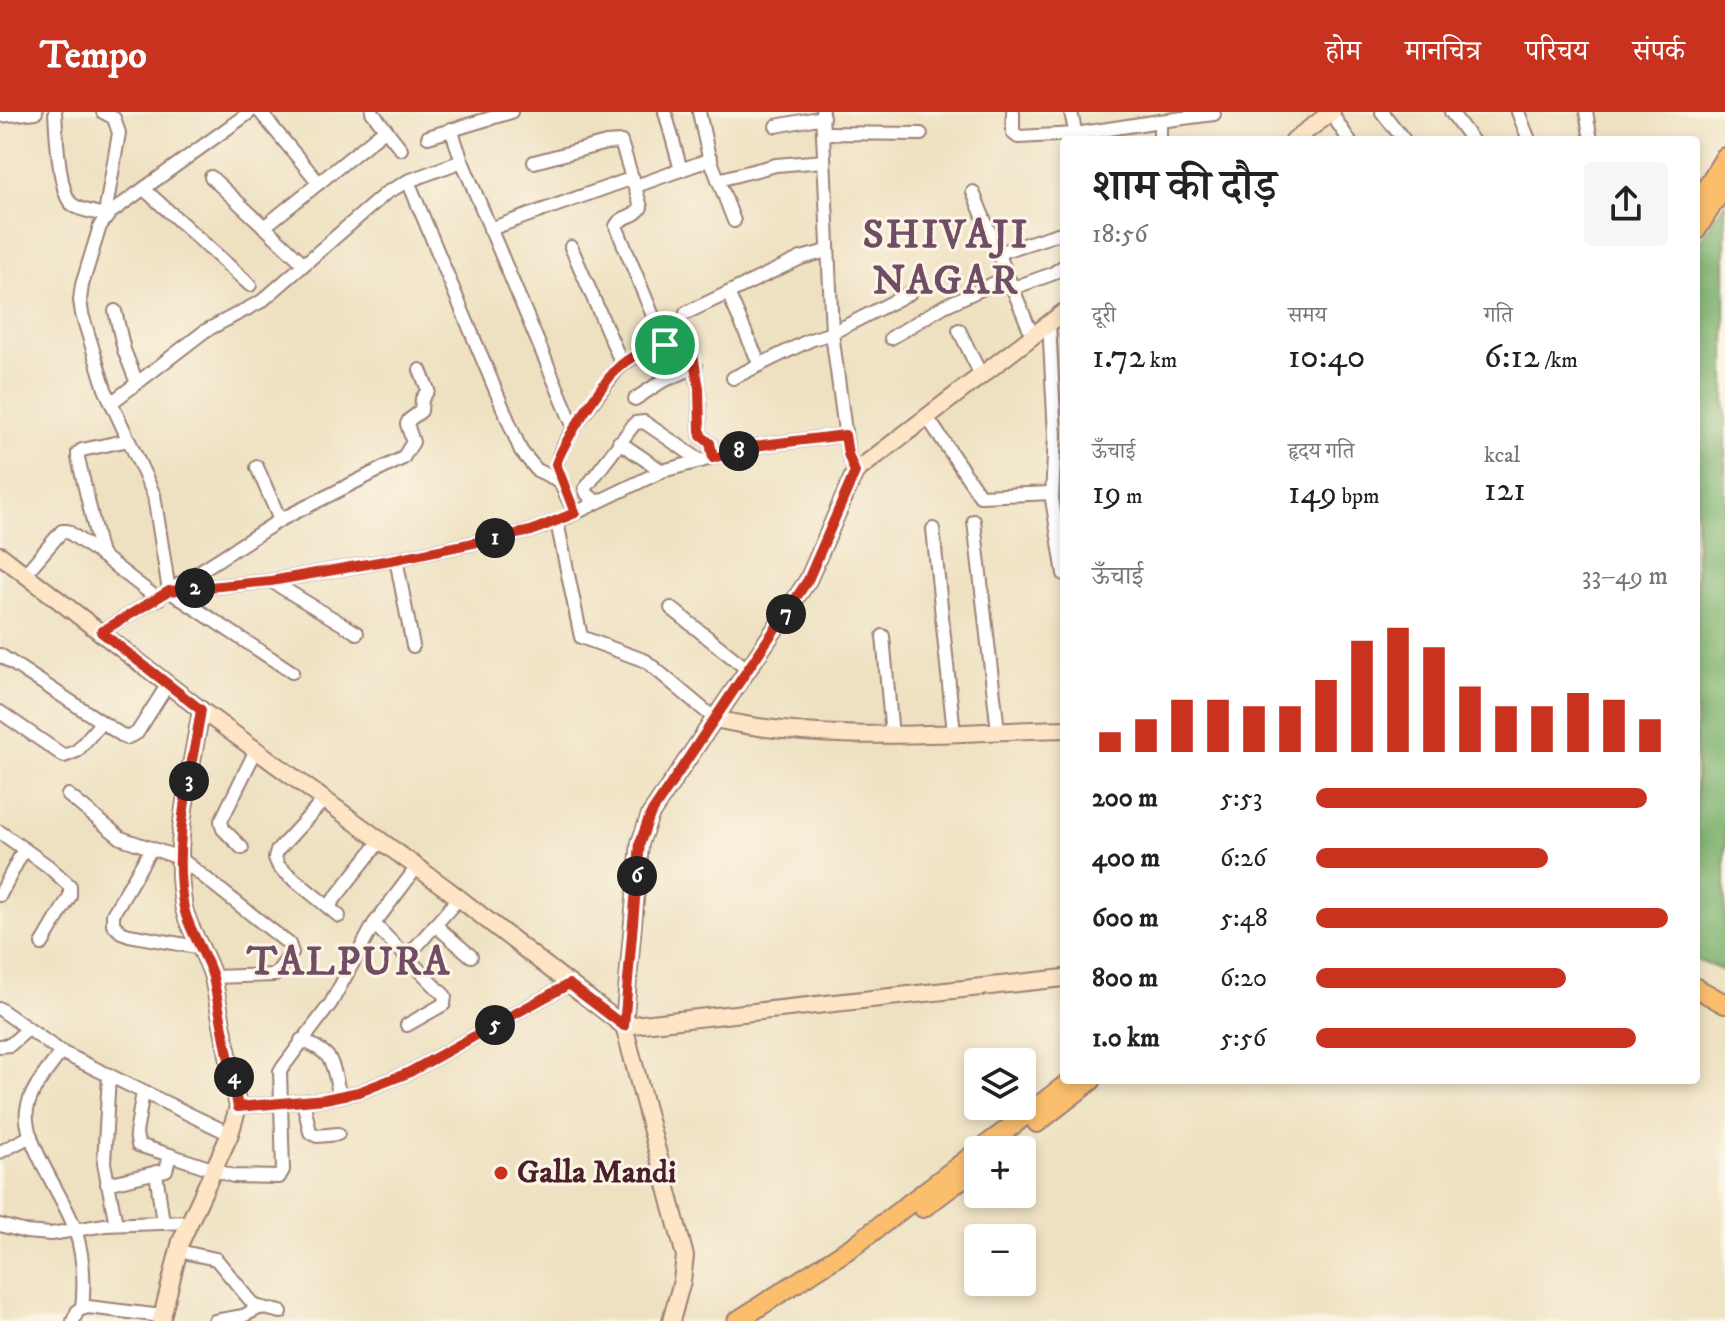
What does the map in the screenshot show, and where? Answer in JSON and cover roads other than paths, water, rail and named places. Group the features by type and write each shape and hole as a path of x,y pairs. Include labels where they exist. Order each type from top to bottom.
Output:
{"main road":[{"path":"1700,198 1725,157"},
{"path":"1700,225 1725,184"},
{"path":"1700,990 1725,1004"},
{"path":"999,1136 1067,1084"},
{"path":"1019,1136 1087,1084"},
{"path":"737,1321 855,1245 964,1162"},
{"path":"757,1321 856,1257 964,1177"}],"street":[{"path":"5,114 36,112"},
{"path":"55,112 58,152 68,200 104,218"},
{"path":"103,112 114,118 119,133 104,218 80,300 85,328 111,403 154,495 169,591 292,672"},
{"path":"104,218 250,112"},
{"path":"260,112 319,183"},
{"path":"372,112 401,149"},
{"path":"428,137 511,112"},
{"path":"665,112 681,170"},
{"path":"699,112 711,159 734,221"},
{"path":"1013,112 1013,133 1018,137 1060,137"},
{"path":"1071,112 1076,136"},
{"path":"1304,136 1331,112 1346,136"},
{"path":"1382,112 1401,136"},
{"path":"1451,112 1469,136"},
{"path":"1518,112 1527,136"},
{"path":"1586,112 1590,136"},
{"path":"776,126 822,114 832,333 848,454 855,472"},
{"path":"1081,136 1182,115 1214,114"},
{"path":"1160,121 1160,136"},
{"path":"264,227 386,129"},
{"path":"451,129 574,428"},
{"path":"823,133 921,134"},
{"path":"534,162 621,142 641,207 636,214 619,220 616,226 665,345"},
{"path":"490,229 711,159"},
{"path":"111,403 205,331 262,301 371,204 408,181 462,161"},
{"path":"718,180 764,167 824,161"},
{"path":"211,177 304,264"},
{"path":"408,181 521,451 537,470 562,482"},
{"path":"144,189 250,285"},
{"path":"973,192 1032,335"},
{"path":"998,253 1060,233"},
{"path":"571,247 622,364"},
{"path":"686,313 801,258 827,251"},
{"path":"891,338 944,306 1011,283 1052,274 1060,269"},
{"path":"728,293 760,365"},
{"path":"733,378 910,293"},
{"path":"115,311 124,350 137,383"},
{"path":"671,1321 684,1266 683,1247 624,1026 640,843 650,815 808,580 855,472 1060,315"},
{"path":"1049,322 1059,450 1052,493 1060,547"},
{"path":"959,330 981,375"},
{"path":"575,513 556,464 574,428 622,364 680,340 689,341 696,367 700,431 701,436 710,443 707,459"},
{"path":"635,399 661,382 696,367"},
{"path":"101,632 280,520 403,458 413,442 407,424 421,411 422,399 428,390 420,370"},
{"path":"927,417 980,496 1052,493"},
{"path":"597,502 585,489 631,426 644,422 707,459"},
{"path":"169,591 271,581 531,531 557,522 662,471 762,445 845,435"},
{"path":"101,555 78,453 129,440"},
{"path":"619,442 662,471"},
{"path":"257,467 280,520"},
{"path":"974,521 998,731"},
{"path":"557,522 581,637 646,661 715,719 761,729 892,736 1060,729"},
{"path":"933,529 954,733"},
{"path":"25,574 62,531 67,531 158,599"},
{"path":"0,555 201,710 459,898 624,1026 1060,978"},
{"path":"396,559 413,646"},
{"path":"271,581 357,633"},
{"path":"671,608 748,670"},
{"path":"883,636 892,736"},
{"path":"0,655 121,736 132,737 137,733 168,684"},
{"path":"73,1321 82,1308 162,1319 188,1222 230,1134 238,1107 213,977 185,909 180,858 201,710"},
{"path":"0,712 64,756 77,751 101,723"},
{"path":"242,848 223,829 221,821 256,750"},
{"path":"68,795 121,838 180,858 292,949 275,975 213,977"},
{"path":"324,800 277,851 275,858 279,867 339,916"},
{"path":"0,832 70,886 70,896 42,944"},
{"path":"328,907 380,841"},
{"path":"0,895 24,849"},
{"path":"151,849 113,914 113,924 129,935 202,948"},
{"path":"143,1092 136,1133 138,1145 242,1177 279,1177 283,1170 280,1071 331,1003 374,924 417,867"},
{"path":"407,957 459,898"},
{"path":"374,924 443,992 446,1000 407,1025"},
{"path":"435,925 471,956"},
{"path":"238,1107 359,1092 408,1073 569,984"},
{"path":"0,1009 61,1052 230,1134"},
{"path":"0,1046 10,1045 28,1029"},
{"path":"301,1040 321,1048 329,1056 340,1096"},
{"path":"61,1052 31,1096 26,1117 31,1136 75,1229 85,1281 82,1308"},
{"path":"109,1075 103,1144 107,1184 116,1224"},
{"path":"303,1101 310,1132 317,1136 338,1134"},
{"path":"0,1152 31,1136"},
{"path":"107,1184 168,1167 170,1155"},
{"path":"156,1172 163,1223"},
{"path":"0,1225 37,1234 116,1224 188,1222"},
{"path":"178,1251 216,1259 250,1302 259,1308 281,1312"},
{"path":"215,1321 243,1316 259,1308"}],"place":[{"name":"Galla Mandi","path":"501,1173"}],"district":[{"name":"SHIVAJI NAGAR","path":"946,259"},
{"name":"TALPURA","path":"349,963"}]}
